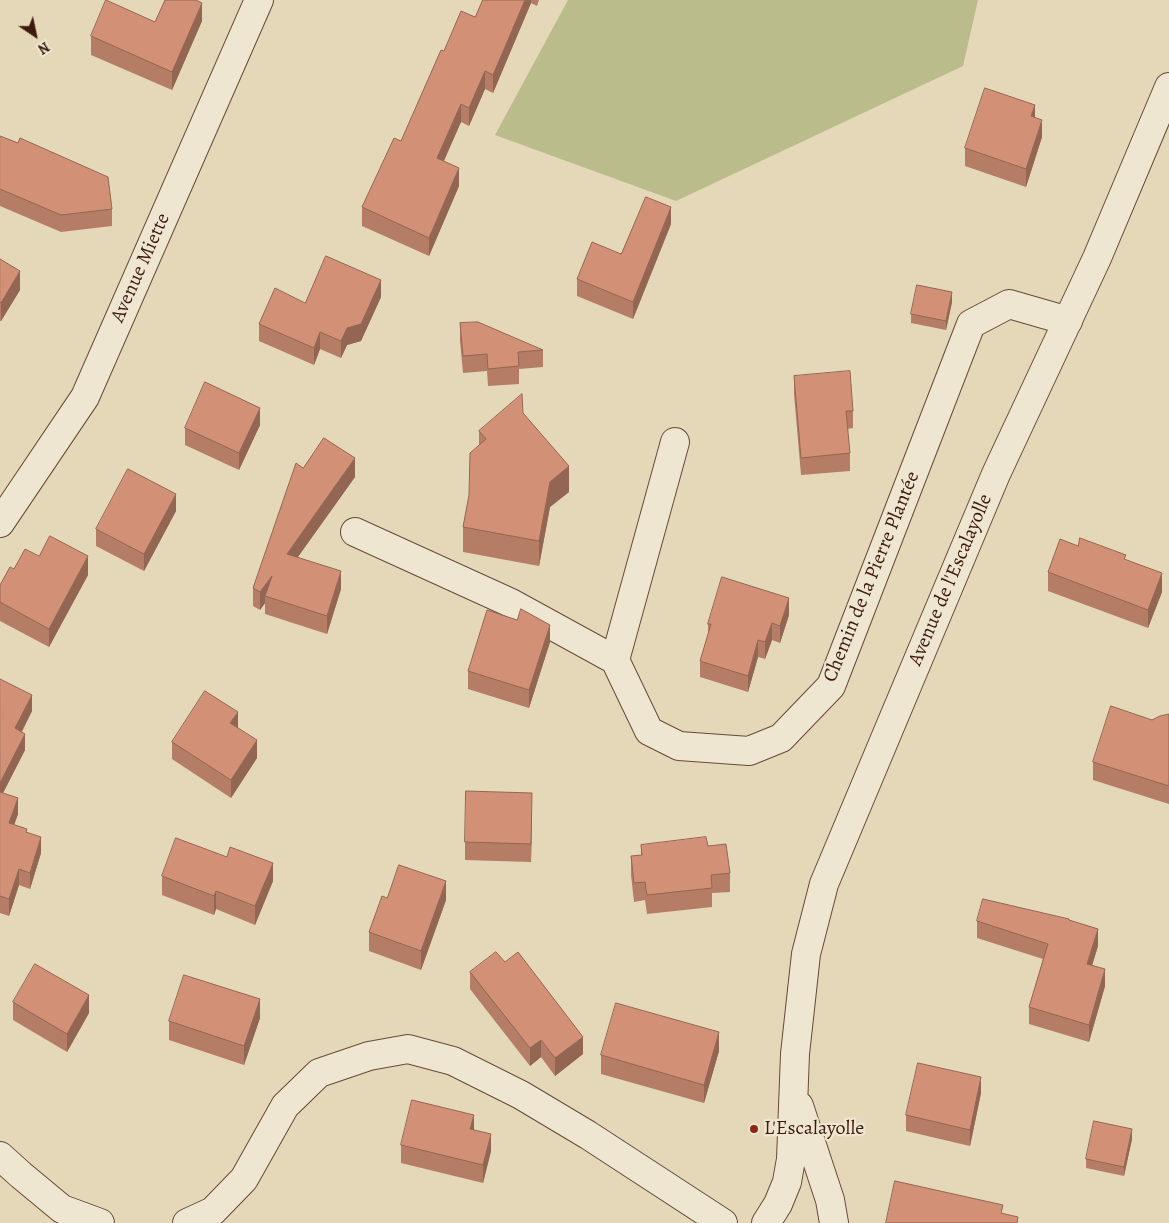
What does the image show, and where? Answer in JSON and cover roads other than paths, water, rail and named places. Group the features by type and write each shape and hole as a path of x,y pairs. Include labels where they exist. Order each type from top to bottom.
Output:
{"street":[{"name":"Avenue Miette","path":"0,523 85,397 260,0"},
{"name":"Avenue de l'Escalayolle","path":"766,1223 778,1204 787,1182 791,1159 795,1054 806,954 824,884 996,474 1097,258 1169,87"},
{"name":"Chemin de la Pierre Plantée","path":"615,660 649,731 679,746 749,751 781,738 831,686 971,324 1009,304 1068,321"},
{"path":"354,532 511,603 615,660 676,442"},
{"path":"188,1223 213,1211 244,1179 286,1106 319,1072 369,1056 408,1049 453,1060 521,1095 588,1135 723,1223"},
{"name":"Avenue de l'Escalayolle","path":"794,1090 830,1200 834,1223"},
{"path":"0,1156 62,1209 100,1223"}],"place":[{"name":"L'Escalayolle","path":"754,1129"}]}
